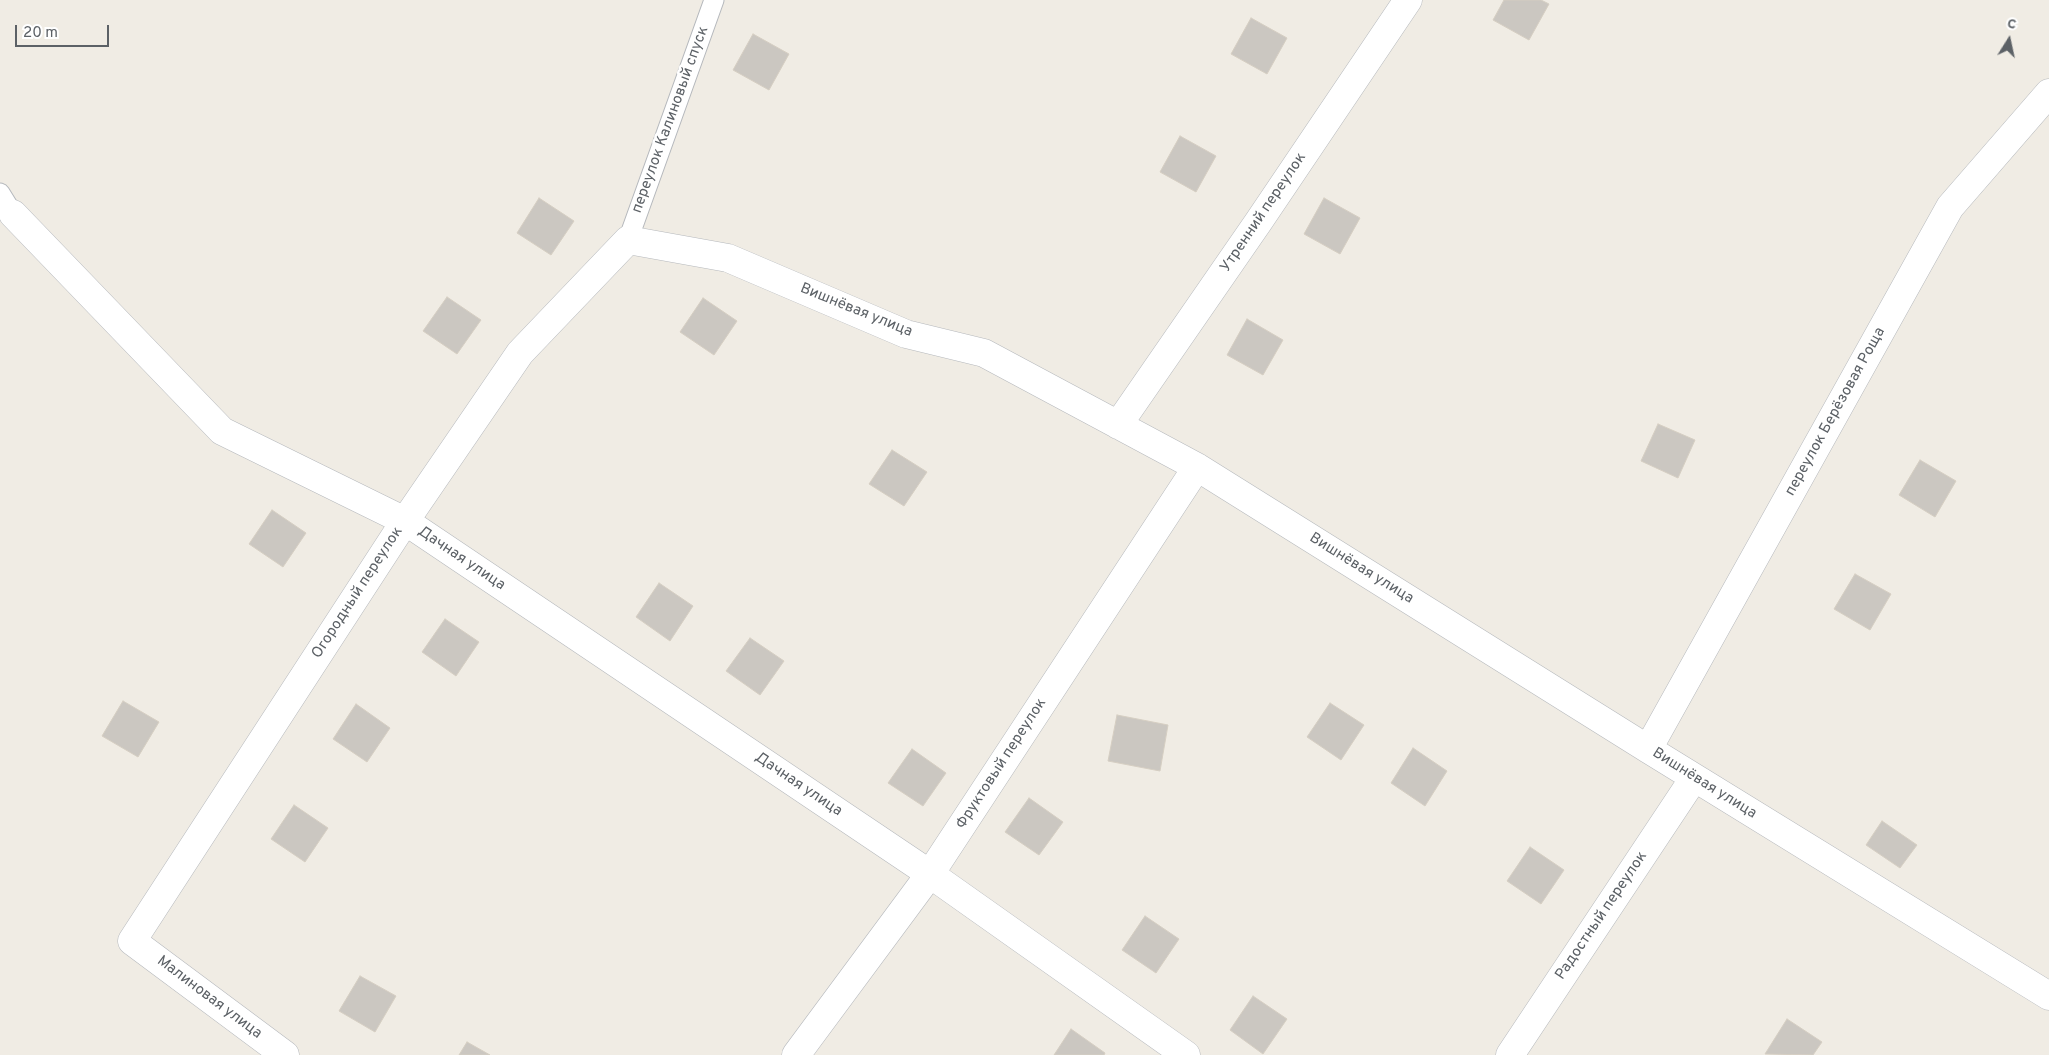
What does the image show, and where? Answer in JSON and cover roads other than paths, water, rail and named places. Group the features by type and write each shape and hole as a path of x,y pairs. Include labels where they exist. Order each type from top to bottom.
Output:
{"street":[{"name":"Утренний переулок","path":"1118,425 1408,0"},
{"name":"переулок Берёзовая Роща","path":"1648,749 1950,207 2049,93"},
{"name":"Дачная улица","path":"7,204 222,431 405,521 930,874 1186,1055"},
{"name":"Вишнёвая улица","path":"628,240 728,258 906,334 984,353 1197,467 1694,778 2049,996"},
{"name":"Огородный переулок","path":"132,941 405,521 520,353 628,240"},
{"name":"Фруктовый переулок","path":"796,1055 930,874 1197,467"},
{"name":"Радостный переулок","path":"1510,1055 1694,778"},
{"name":"Малиновая улица","path":"132,941 285,1055"}],"lane":[{"name":"переулок Калиновый спуск","path":"628,240 714,0"}]}
